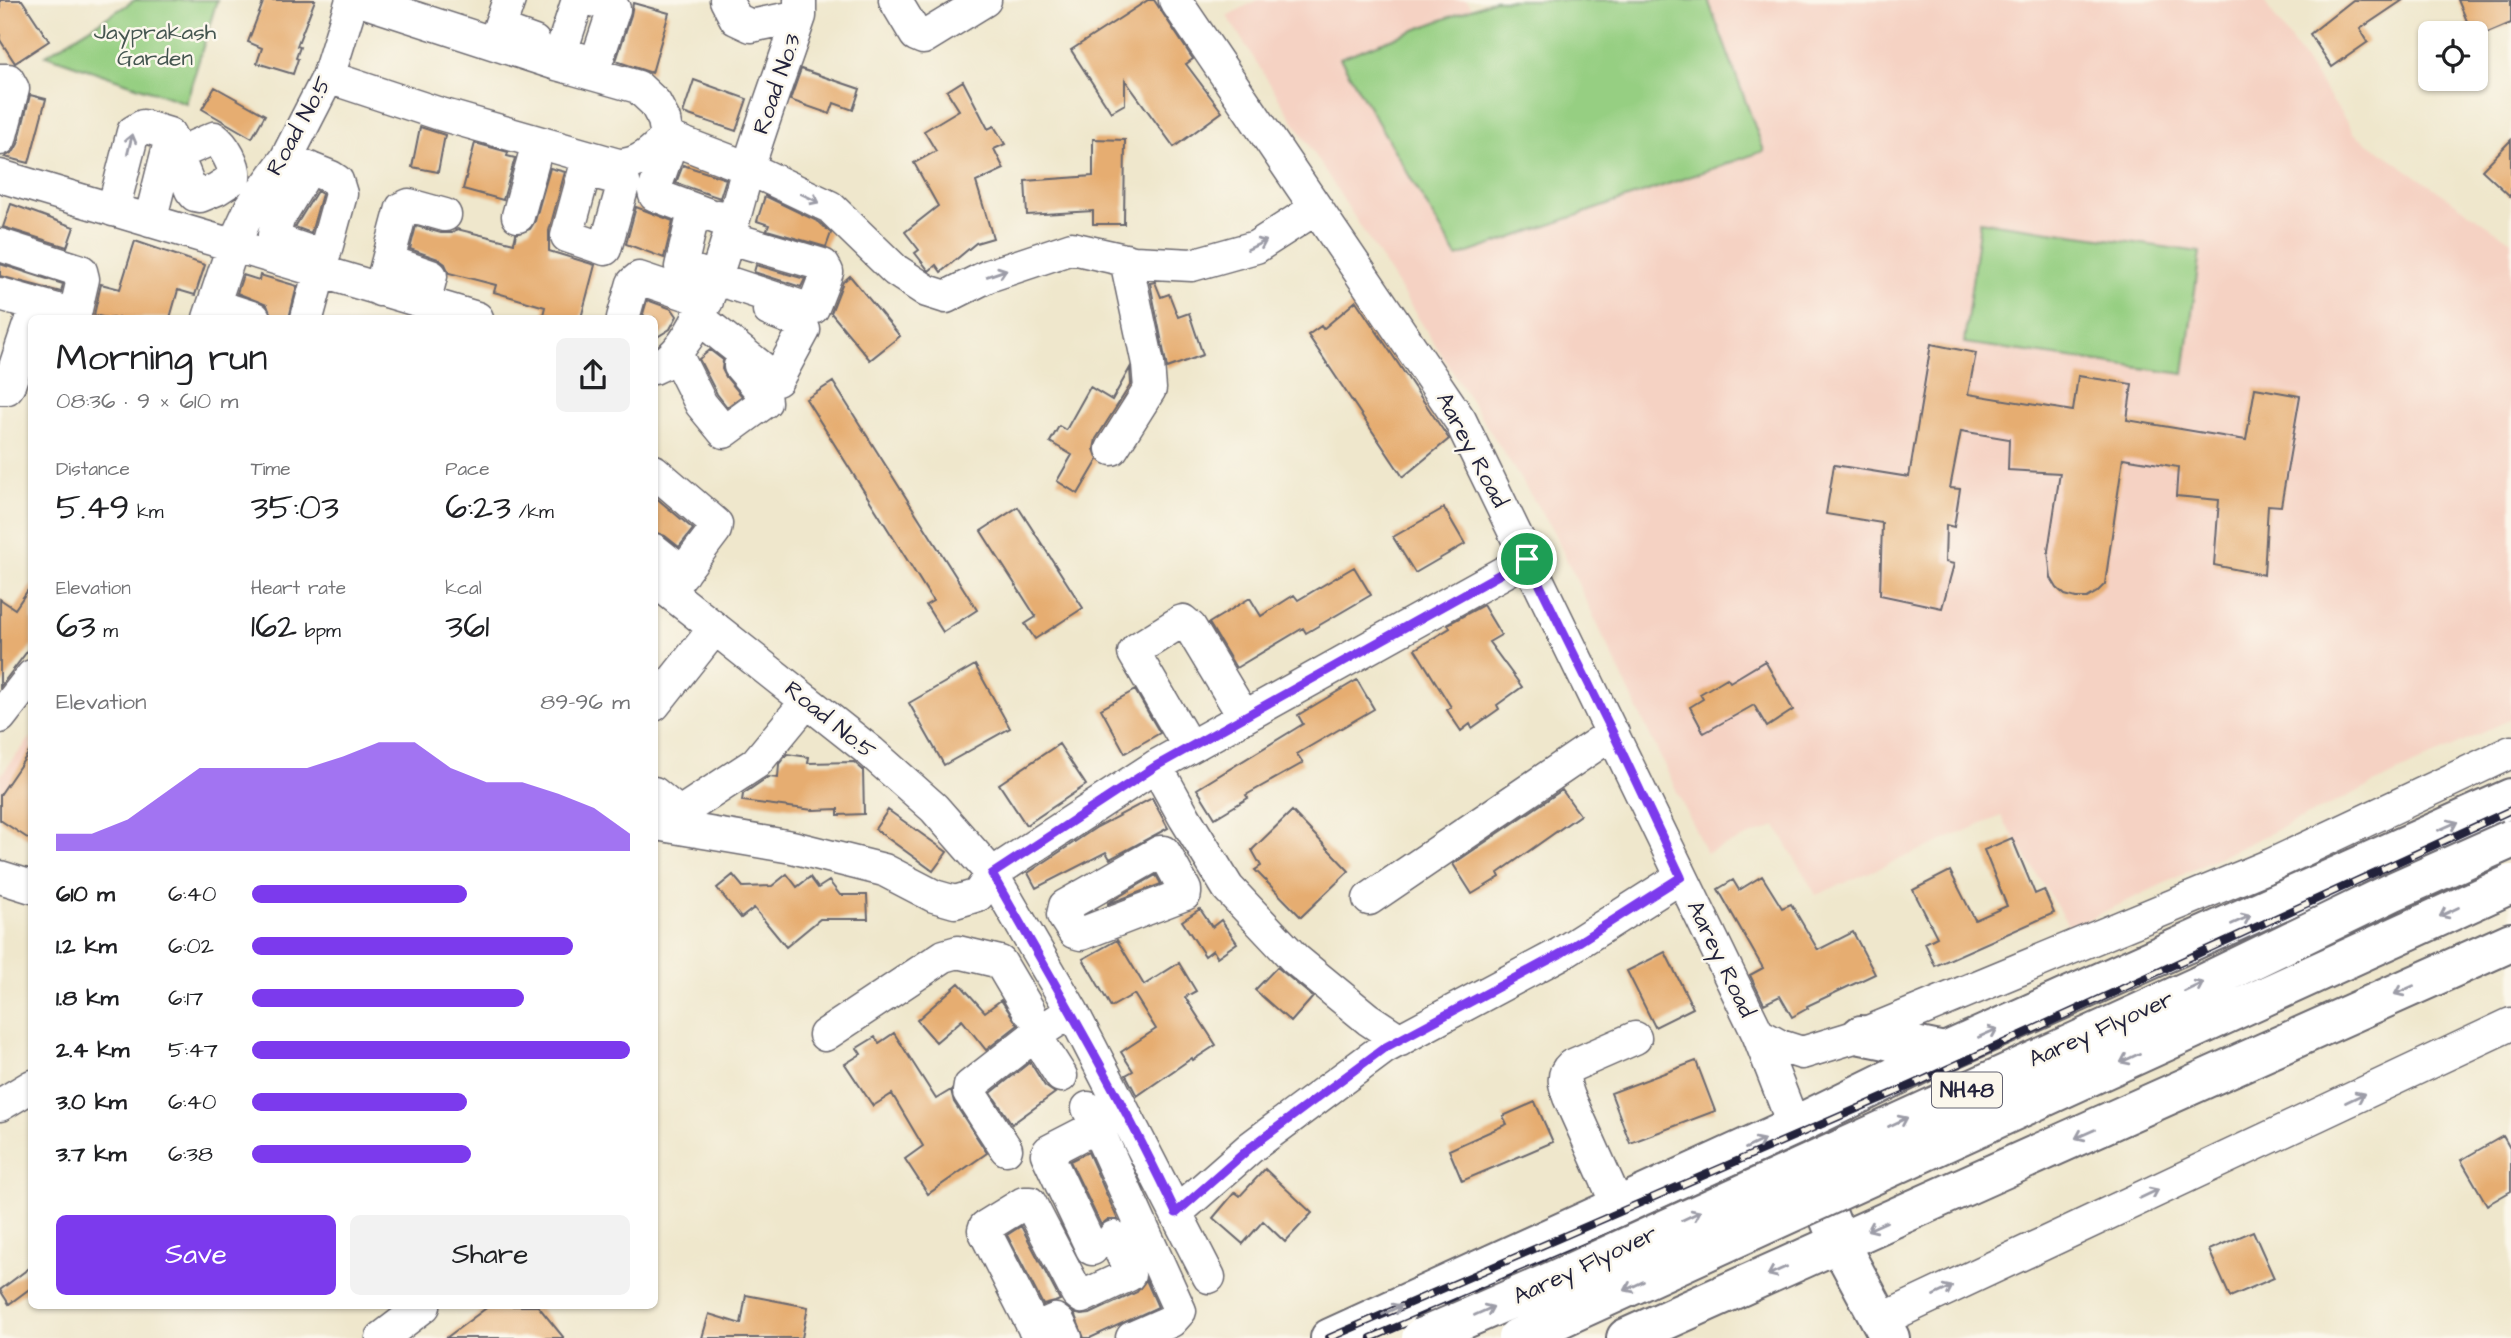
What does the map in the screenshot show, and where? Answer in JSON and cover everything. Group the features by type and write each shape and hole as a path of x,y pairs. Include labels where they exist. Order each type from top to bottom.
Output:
{"main road":[{"path":"1330,1338 1794,1126 1945,1052 2511,798"},
{"name":"Aarey Flyover","path":"1421,1338 1548,1283 2511,839"},
{"name":"Aarey Flyover","path":"1517,1338 2511,884"},
{"path":"1626,1338 2511,942"},
{"path":"1861,1035 1945,1052"},
{"path":"1794,1126 1839,1243 1886,1329"}],"street":[{"name":"Road No.5","path":"225,313 233,246 265,213 298,163 352,0"},
{"path":"360,0 612,71 647,93 664,120 663,147 655,195 707,299"},
{"path":"509,0 500,26 511,42"},
{"path":"551,55 560,0"},
{"path":"551,55 578,0"},
{"path":"551,55 592,63 597,60 614,9 594,0"},
{"path":"726,0 736,19 751,26 791,9"},
{"path":"895,0 916,35 923,38 985,0"},
{"name":"Aarey Road","path":"1175,0 1460,421 1758,1034 1794,1126"},
{"path":"612,71 631,3"},
{"name":"Road No.3","path":"748,168 791,9"},
{"path":"328,77 536,151 594,166 627,165 642,160 663,147 748,168 830,207 895,270 927,291 946,297 988,276 1072,248 1126,260 1192,265 1256,247 1315,209"},
{"path":"0,80 8,80 13,89 0,139"},
{"path":"116,202 134,132 144,126 169,134 171,138 152,212"},
{"path":"663,147 729,177 707,299"},
{"path":"518,216 536,151"},
{"path":"298,163 337,181 341,194 308,315"},
{"path":"556,227 594,166"},
{"path":"707,299 748,168"},
{"path":"0,176 152,212 233,246 266,265"},
{"path":"217,189 265,213 278,241 320,272"},
{"path":"390,297 402,208 405,205 446,215"},
{"path":"0,245 80,271 83,279 74,315"},
{"path":"1112,449 1150,389 1126,260"},
{"path":"225,313 238,270 266,265 320,272 390,297 465,315"},
{"path":"624,315 632,283 639,278 707,299"},
{"path":"0,294 68,315"},
{"path":"324,315 331,296 390,297"},
{"path":"0,388 7,388 9,385 17,326"},
{"path":"658,476 716,524 715,530 669,582"},
{"name":"Road No.5","path":"658,559 669,582 715,628 871,752 934,808 992,874 1072,1011 1209,1277"},
{"path":"662,825 792,847 884,870 934,896 955,902 978,895 992,874 1156,766 1186,741 1527,559"},
{"path":"1186,741 1134,658 1137,649 1180,622 1183,621 1190,627 1240,710"},
{"path":"658,700 715,628"},
{"path":"0,717 28,681"},
{"path":"658,796 676,811 686,809 756,763 807,701"},
{"path":"1368,899 1613,733"},
{"path":"1758,1034 1780,1046 1802,1053 1861,1035 2271,865 2511,752"},
{"path":"1156,766 1228,888 1295,959 1368,1019 1400,1040"},
{"path":"1167,857 1198,840"},
{"path":"1000,962 1063,915 1065,906 1160,852 1164,852 1185,890 1183,895 1081,934 1074,932 1063,915"},
{"path":"0,877 28,886"},
{"path":"1062,1264 1115,1236 1174,1210 1251,1147 1384,1048 1560,954 1681,877"},
{"path":"825,1035 944,956 958,952 1000,962 1061,1076"},
{"path":"1006,1149 970,1092 970,1086 1032,1023 1072,1011"},
{"path":"1886,1329 2511,1024"},
{"path":"1618,1206 1564,1081 1571,1066 1635,1038"},
{"path":"0,1105 28,1088"},
{"path":"1125,1111 1093,1117 1047,1154 1180,1311 1171,1321 1132,1338"},
{"path":"1066,1338 1055,1320 1037,1334 984,1228 1024,1203 1030,1203 1077,1293 1082,1297 1126,1278 1130,1272 1115,1236 1093,1117"},
{"path":"382,1338 420,1309"}],"shaded area":[{"path":"1257,0 1466,0 1472,8 1495,0 2263,0 2355,134 2511,241 2511,719 2070,928 2001,816 1816,895 1776,826 1706,853 1552,529 1227,16"},
{"path":"28,741 28,838 0,820 0,776"}],"green space":[{"name":"Jayprakash Garden","path":"135,0 217,0 186,103 46,55"},
{"path":"1495,0 1708,0 1764,151 1457,257 1340,58"},
{"path":"1980,221 2200,252 2184,374 1964,343"}],"building":[{"path":"0,0 22,0 49,41 15,63 0,40"},
{"path":"264,0 315,0 297,46 300,47 293,74 257,63 262,48 248,42"},
{"path":"1148,0 1154,0 1193,59 1186,64 1222,112 1174,147 1125,80 1125,104 1111,112 1071,50"},
{"path":"2353,0 2403,0 2360,29 2368,42 2332,67 2310,34"},
{"path":"2458,0 2511,0 2511,23 2488,33 2488,21 2467,21"},
{"path":"633,3 669,13 652,73 616,61"},
{"path":"801,69 860,89 853,110 834,103 830,114 790,100"},
{"path":"694,80 747,99 736,131 683,113"},
{"path":"963,81 988,129 994,126 1005,144 994,149 1004,169 976,182 993,238 976,243 941,272 936,265 929,271 915,253 919,250 905,232 938,206 914,163 936,151 924,131 959,110 947,91"},
{"path":"215,87 265,115 252,138 202,109"},
{"path":"30,95 46,99 29,163 5,157 14,151 18,144"},
{"path":"420,127 445,135 438,172 412,167"},
{"path":"1093,139 1125,140 1124,224 1093,224 1093,211 1027,215 1025,181 1093,176"},
{"path":"2511,140 2511,197 2482,170"},
{"path":"475,143 508,152 507,156 515,158 503,200 463,189"},
{"path":"683,165 726,179 720,198 676,183"},
{"path":"550,168 565,172 549,231 549,251 595,265 582,315 543,315 545,307 494,292 496,285 449,273 445,264 438,259 410,249 416,226 441,233 452,233 457,229 514,243 516,234 530,229 535,221"},
{"path":"317,191 322,194 311,233 295,227"},
{"path":"765,196 819,222 831,233 826,247 767,230 769,225 757,221"},
{"path":"11,204 74,227 67,247 3,227"},
{"path":"636,207 673,221 664,258 626,244"},
{"path":"135,241 205,265 195,295 178,290 171,315 94,315 101,284 120,289"},
{"path":"0,264 63,284 61,292 0,276"},
{"path":"756,265 805,279 801,287 754,272"},
{"path":"243,275 259,280 260,275 297,286 290,315 271,315 267,305 237,293"},
{"path":"850,276 900,336 870,360 831,313 843,282"},
{"path":"1155,282 1161,297 1169,294 1178,317 1189,313 1203,355 1167,368 1150,283"},
{"path":"647,300 672,309 677,316 670,329 658,336 658,315 643,314"},
{"path":"1356,301 1449,439 1403,477 1308,335 1321,326 1323,329"},
{"path":"1931,344 1976,353 1968,394 2073,411 2078,376 2132,384 2127,420 2246,440 2255,388 2300,396 2281,506 2268,505 2264,575 2214,565 2219,500 2176,496 2178,467 2123,458 2105,584 2087,598 2065,595 2051,578 2048,551 2060,473 2008,470 2009,439 1961,431 1950,488 1960,489 1954,527 1946,525 1945,562 1954,564 1942,608 1880,595 1882,523 1826,514 1834,465 1909,477"},
{"path":"710,350 723,360 722,369 726,377 742,396 727,407 699,359"},
{"path":"1130,368 1131,384 1096,439 1094,449 1098,460 1078,494 1057,481 1072,455 1050,442 1059,426 1066,430 1090,387 1112,400"},
{"path":"833,382 977,610 943,632 926,605 933,601 806,399"},
{"path":"658,499 693,529 679,547 658,533"},
{"path":"1018,507 1083,608 1035,639 1025,624 1036,617 981,531"},
{"path":"1444,508 1465,544 1415,573 1393,537"},
{"path":"1354,567 1371,595 1306,633 1303,628 1236,668 1209,623 1250,598 1261,616 1294,595 1298,600"},
{"path":"28,590 28,650 0,687 0,599 15,609"},
{"path":"1483,605 1501,635 1489,642 1522,687 1497,705 1499,709 1472,728 1470,724 1461,731 1447,710 1451,707 1415,649 1450,628 1448,624"},
{"path":"1765,661 1793,710 1767,727 1754,705 1704,733 1690,707 1703,699 1700,694 1727,678 1730,682"},
{"path":"975,665 1010,728 944,765 909,703"},
{"path":"1357,680 1374,709 1297,754 1303,763 1246,795 1248,798 1215,818 1197,789 1303,724 1298,715"},
{"path":"1135,690 1160,733 1125,753 1101,709"},
{"path":"1059,744 1086,785 1026,825 999,784"},
{"path":"28,754 28,838 0,820 0,795"},
{"path":"787,754 809,757 808,763 854,762 863,770 864,814 838,815 838,809 813,810 742,801 743,794 768,777 778,778 779,764"},
{"path":"1562,790 1580,815 1498,873 1500,877 1472,894 1453,864"},
{"path":"1152,798 1168,828 1110,859 1106,852 1036,888 1028,873 1097,827"},
{"path":"888,810 947,852 933,871 875,829"},
{"path":"1292,811 1349,871 1301,917 1255,870 1261,866 1252,850"},
{"path":"2012,838 2035,894 2044,890 2054,913 1935,966 1925,943 1937,937 1913,890 1950,871 1975,920 2007,906 1984,850"},
{"path":"787,874 797,887 810,877 818,888 829,881 840,895 867,895 868,919 820,919 786,947 754,908 741,918 717,888 733,875 743,887 772,886"},
{"path":"1156,875 1161,884 1108,904 1108,903"},
{"path":"1762,876 1782,908 1791,904 1818,950 1853,932 1875,974 1807,1006 1808,1008 1792,1017 1780,996 1764,1004 1750,975 1763,968 1718,889 1733,880 1739,890"},
{"path":"1200,909 1212,927 1221,920 1237,943 1217,957 1213,950 1205,956 1182,921"},
{"path":"1117,940 1144,985 1179,963 1196,991 1185,997 1216,1045 1137,1096 1126,1075 1133,1071 1121,1052 1156,1029 1134,994 1111,1007 1083,959"},
{"path":"1665,952 1693,1008 1655,1027 1627,971"},
{"path":"1277,967 1313,997 1291,1022 1255,990"},
{"path":"959,983 985,1012 1001,1000 1018,1025 986,1050 962,1020 936,1042 917,1020"},
{"path":"894,1033 936,1099 951,1090 954,1102 987,1153 928,1194 905,1159 923,1146 892,1094 873,1106 845,1064 861,1054 857,1048 875,1037 879,1043"},
{"path":"1696,1061 1715,1111 1630,1143 1611,1093"},
{"path":"1030,1062 1045,1086 1055,1093 1012,1124 991,1093"},
{"path":"1535,1102 1553,1142 1462,1181 1449,1150 1507,1124 1503,1116"},
{"path":"2503,1136 2511,1150 2511,1191 2487,1205 2461,1160"},
{"path":"1088,1152 1118,1220 1107,1220 1101,1225 1070,1161"},
{"path":"1265,1169 1312,1213 1285,1242 1263,1221 1243,1244 1213,1218 1235,1192 1240,1196"},
{"path":"1021,1226 1060,1300 1043,1305 1007,1235"},
{"path":"2253,1231 2274,1278 2230,1297 2209,1250"},
{"path":"28,1269 28,1290 9,1304 0,1290"},
{"path":"1146,1280 1158,1307 1090,1338 1084,1338 1074,1313 1090,1314 1137,1292"},
{"path":"746,1295 808,1307 802,1338 702,1338 709,1314 741,1324"},
{"path":"485,1309 540,1309 564,1338 446,1338"}],"railway":[{"path":"1329,1338 1912,1085 2511,810"},
{"path":"1371,1338 1920,1103 2511,831"}],"route":[{"path":"1527,559 1681,877 1560,954 1384,1048 1251,1147 1176,1213 1072,1011 992,874 1156,766 1527,559"}]}
